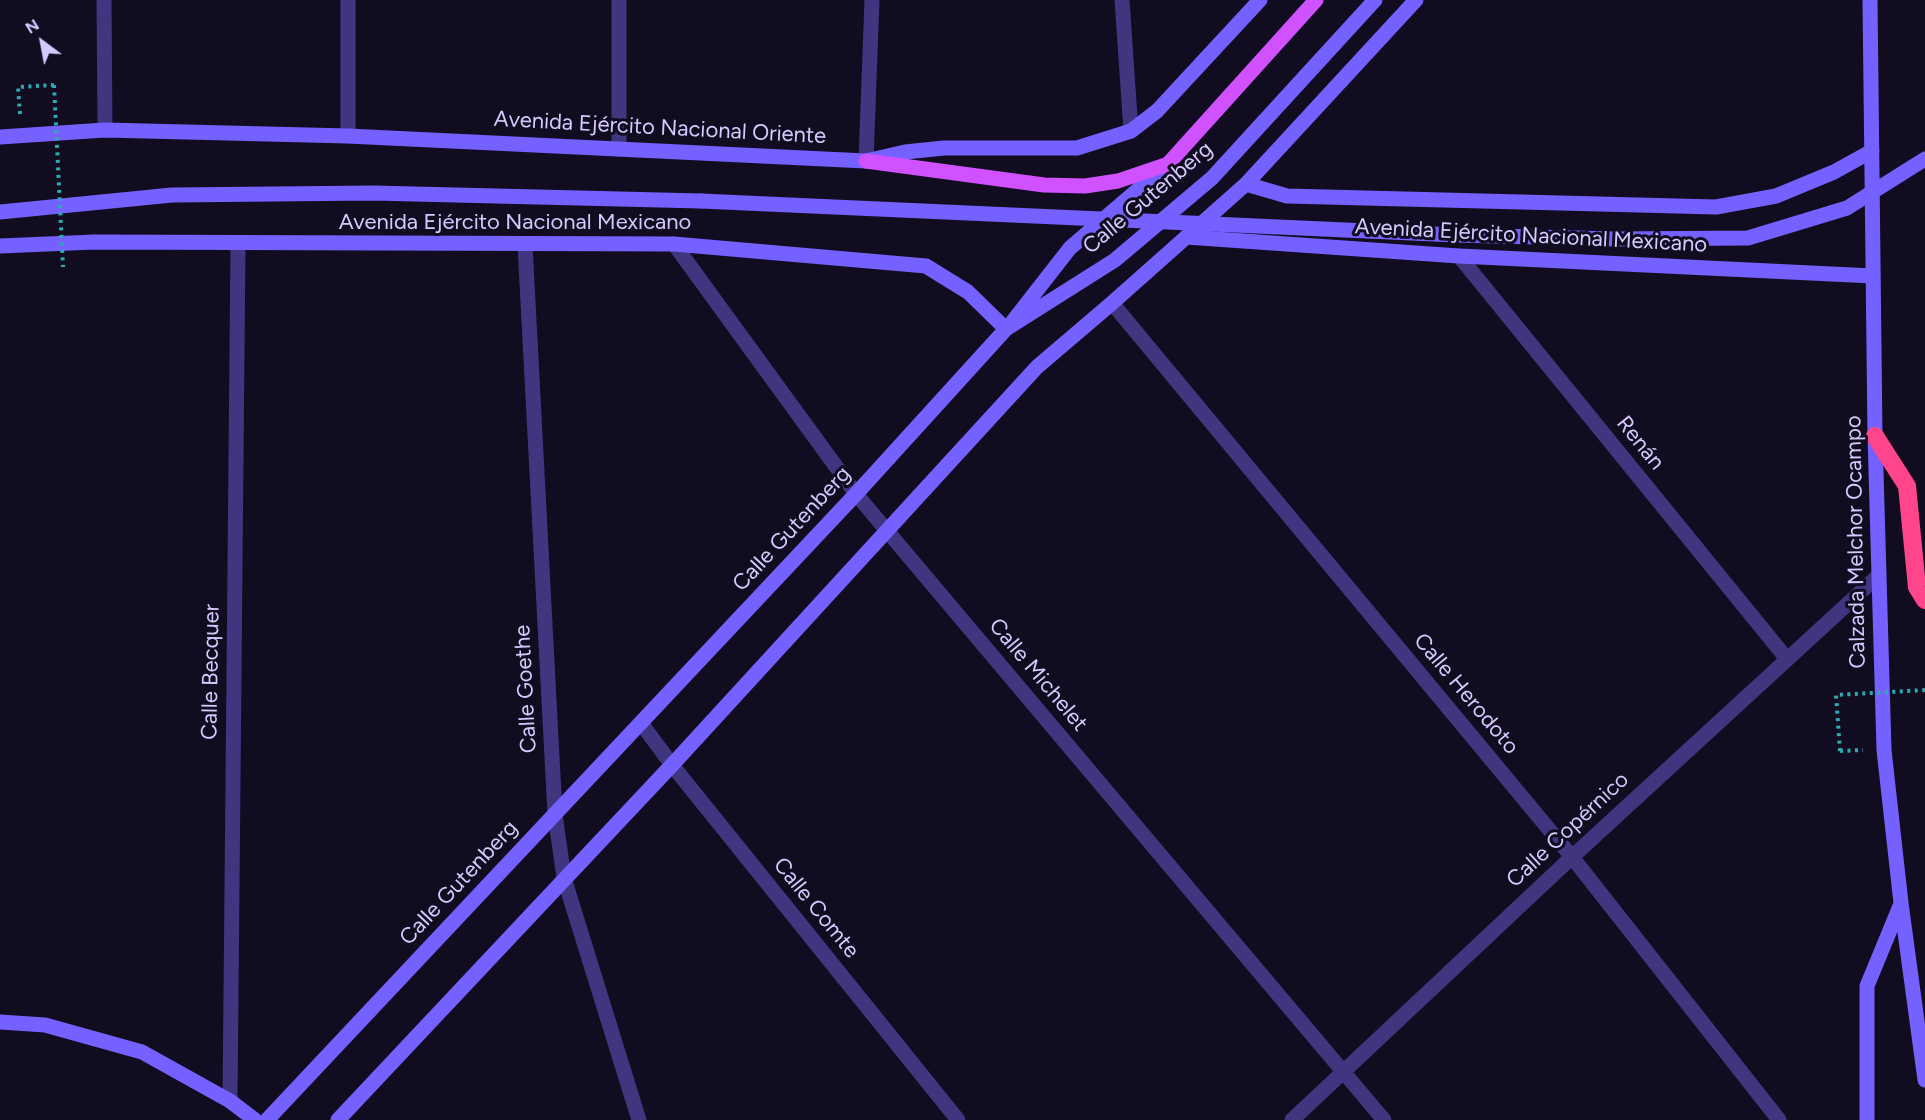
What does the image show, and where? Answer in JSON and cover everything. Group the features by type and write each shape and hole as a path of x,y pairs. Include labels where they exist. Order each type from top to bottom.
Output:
{"highway":[{"path":"1875,436 1908,486 1917,587 1925,600"}],"main road":[{"name":"Avenida Ejército Nacional Oriente","path":"0,137 105,130 348,136 866,161 906,152 944,148 1077,148 1131,131 1157,111 1260,0"},
{"path":"1006,329 1070,248 1168,164 1316,0"},
{"name":"Calle Gutenberg","path":"267,1120 856,494 1006,329 1115,260 1212,178 1375,0"},
{"path":"338,1120 672,765 1037,367 1246,184 1416,0"},
{"name":"Calzada Melchor Ocampo","path":"1870,0 1875,436 1884,750 1901,903 1925,1080"},
{"path":"1246,184 1287,196 1716,207 1776,196 1834,172 1872,150"},
{"path":"0,212 172,195 374,193 701,201 1456,235 1615,239 1748,238 1847,208 1925,159"},
{"path":"866,161 1044,185 1085,186 1118,181 1168,164"},
{"name":"Avenida Ejército Nacional Mexicano","path":"1186,237 1459,256 1873,276"},
{"name":"Avenida Ejército Nacional Mexicano","path":"0,246 94,242 674,244 926,266 968,292 1006,329"},
{"path":"1867,1120 1867,986 1901,903"},
{"path":"0,1022 45,1025 142,1052 230,1101 255,1120"}],"street":[{"path":"104,0 105,130"},
{"path":"348,0 348,136"},
{"path":"619,0 619,148"},
{"path":"866,161 872,0"},
{"path":"1122,0 1131,131"},
{"name":"Calle Becquer","path":"230,1101 238,243"},
{"name":"Calle Michelet","path":"674,244 856,494 1384,1120"},
{"name":"Calle Goethe","path":"525,245 555,814 564,878 639,1120"},
{"name":"Renán","path":"1459,256 1787,659"},
{"name":"Calle Herodoto","path":"1112,303 1572,856 1779,1120"},
{"name":"Calle Copérnico","path":"1292,1120 1572,856 1878,576"},
{"name":"Calle Comte","path":"640,723 958,1120"}],"path":[{"path":"18,87 54,85 63,267"},
{"path":"1840,751 1836,695 1925,690"}]}
